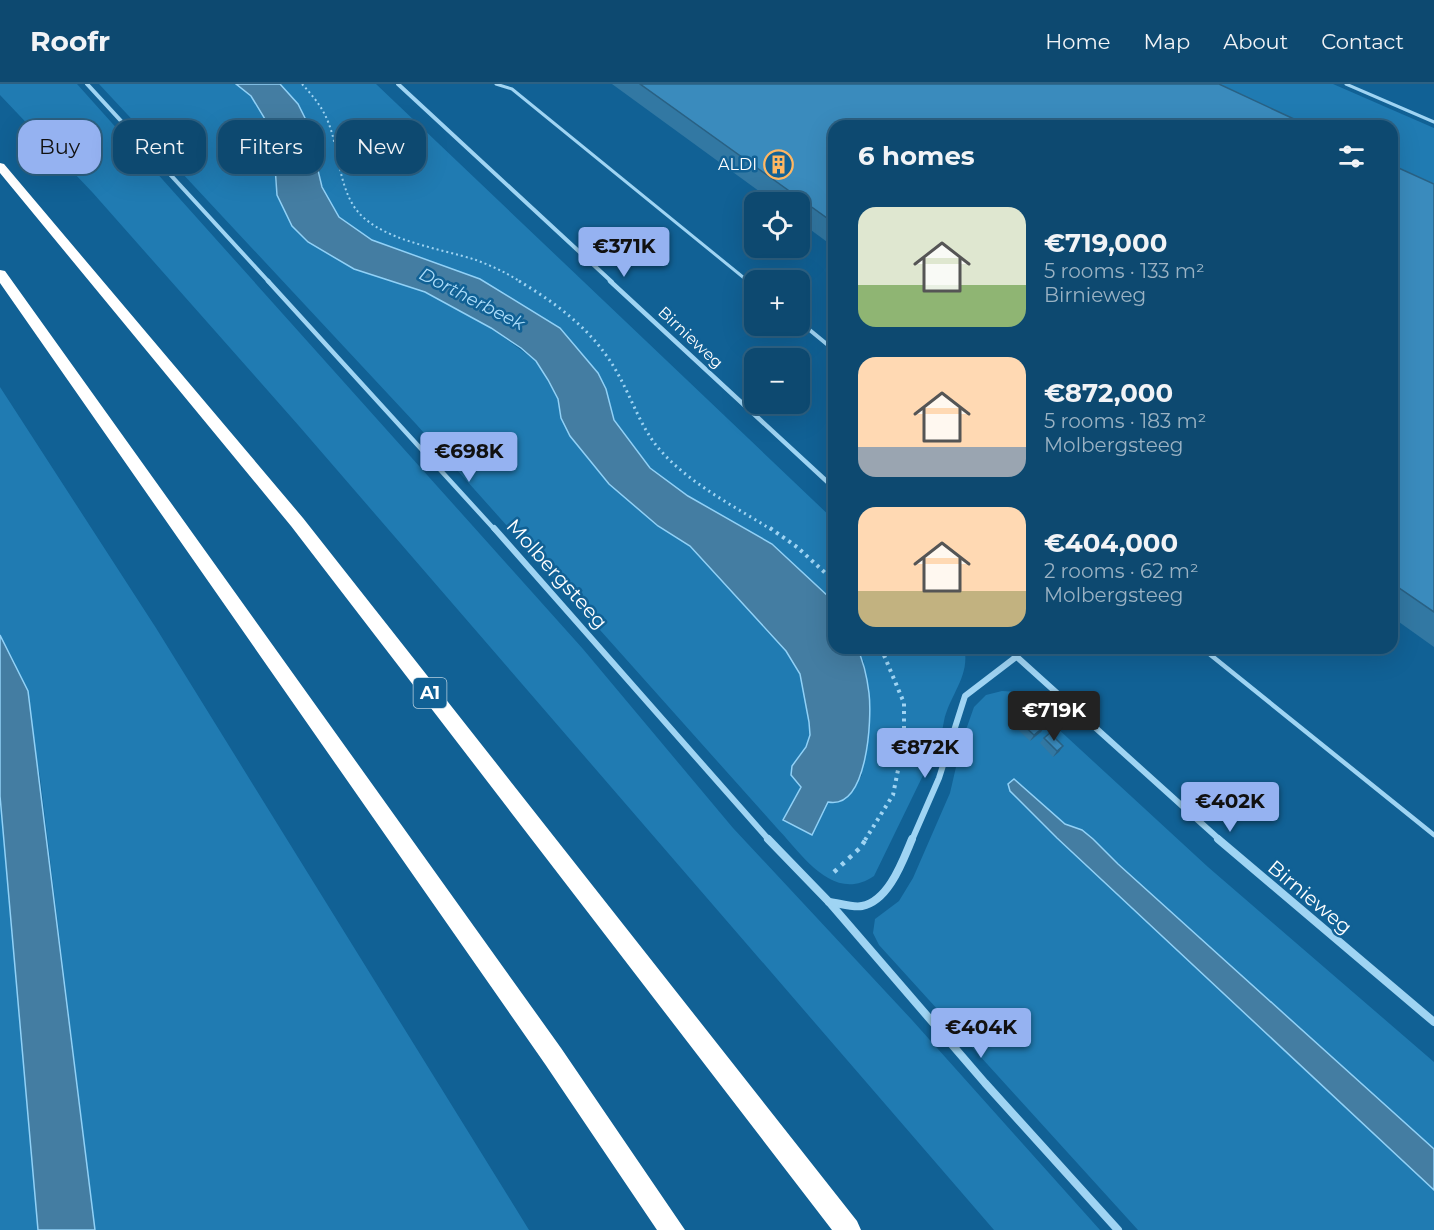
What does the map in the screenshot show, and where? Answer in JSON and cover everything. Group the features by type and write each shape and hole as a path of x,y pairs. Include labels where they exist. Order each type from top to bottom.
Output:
{"highway":[{"name":"A1","path":"0,166 297,522 848,1230"},
{"path":"0,274 471,939 672,1230"}],"street":[{"name":"Molbergsteeg","path":"87,84 425,451 589,634 751,822 829,903 985,1083 1118,1230"},
{"name":"Birnieweg","path":"398,84 828,482"},
{"name":"Birnieweg","path":"1013,654 1259,876 1434,1022"},
{"path":"829,903 862,906 873,901 883,892 899,869 939,778 965,696 1016,657"}],"lane":[{"path":"496,84 512,89 744,278"},
{"path":"510,84 512,89"},
{"path":"1346,84 1434,122"},
{"path":"810,330 828,345"},
{"path":"1209,654 1434,835"}],"path":[{"path":"302,84 311,92 331,124 344,187 352,207 381,229 490,265 550,300 581,323 610,360 641,422 669,459 708,489 796,546 828,575"},
{"path":"815,890 860,848 893,795 904,740 904,704 883,654"}],"shaded area":[{"path":"0,84 77,84 113,124 113,174 158,174 583,649 733,828 912,1020 1100,1230 994,1230 299,426 75,174 101,174 101,120 24,120 0,95"},
{"path":"99,84 236,84 249,94 265,120 218,120 218,174 275,174 277,195 354,269 425,292 491,328 536,361 558,399 561,418 570,436 609,484 658,526 690,546 786,651 800,674 810,735 806,747 792,766 801,786 783,820 828,802 841,801 849,795 862,775 864,662 860,654 965,654 965,667 947,712 938,758 930,761 874,876 859,883 845,884 832,880 808,862 416,424 183,174 206,174 206,120 133,120"},
{"path":"280,84 376,84 414,120 336,120 336,174 426,174 426,132 828,514 828,596 772,544 688,496 650,468 614,419 606,389 598,373 560,328 480,279 372,240 339,217 322,187 319,174 324,174 324,120 300,120"},
{"path":"1186,84 1333,84 1434,128 1434,202 1398,185 1398,120 1261,120"},
{"path":"0,387 156,628 529,1230 95,1230 40,776 15,663 0,635"},
{"path":"1002,691 1018,692 1208,867 1434,1062 1434,1149 1109,856 1074,827 1062,822 1021,784 1057,838 1434,1190 1434,1230 1138,1230 879,945 873,933 875,919 899,901 913,878 950,793 962,741 974,707 986,695"},
{"path":"0,796 38,1230 0,1230"}],"water":[{"path":"236,84 280,84 298,104 306,120 265,119 251,96"},
{"name":"Dortherbeek","path":"276,174 319,174 322,187 339,217 372,240 480,279 560,328 598,373 606,389 614,420 650,468 688,496 772,544 828,596 828,654 859,654 863,664 870,705 868,741 865,760 852,792 841,801 828,802 812,835 783,820 801,787 791,775 792,766 806,747 810,735 800,674 786,651 690,546 658,526 609,484 570,436 561,418 558,399 536,361 491,328 425,292 354,269 308,242 292,226 277,195"},
{"path":"0,635 28,691 95,1230 38,1230 0,796"},
{"path":"1014,779 1065,824 1082,830 1093,839 1434,1149 1434,1190 1057,838 1010,791 1008,784"}],"building":[{"name":"ALDI","path":"640,84 1219,84 1296,120 828,120 828,219 810,206 810,192 791,192"},
{"path":"1398,168 1434,184 1434,612 1398,587"},
{"path":"1031,713 1045,726 1034,735 1019,721"},
{"path":"1050,733 1063,746 1057,751 1044,738"}],"place":[{"name":"ALDI","path":"778,164"}]}
